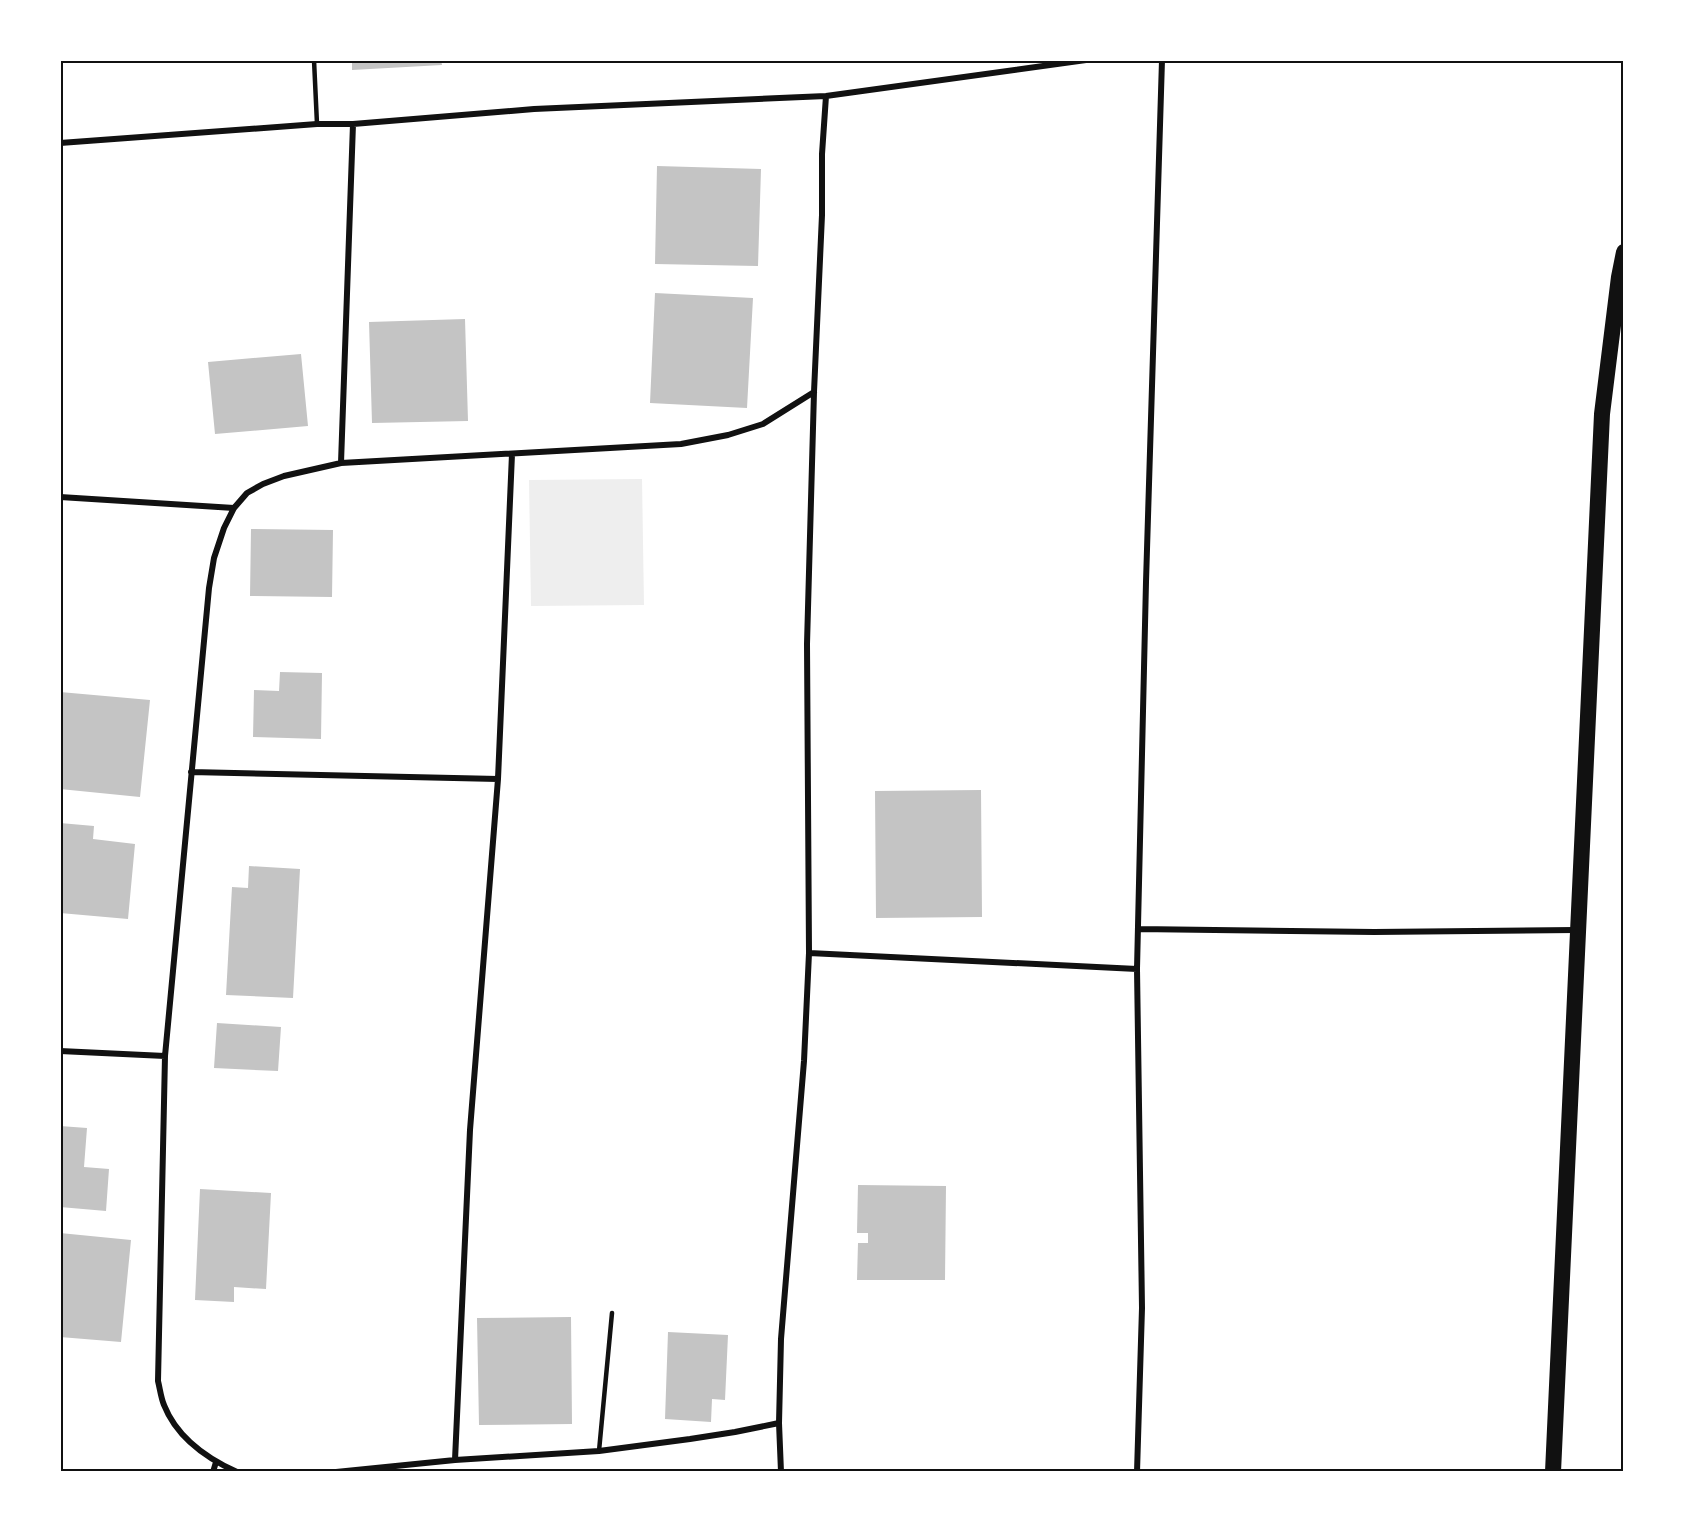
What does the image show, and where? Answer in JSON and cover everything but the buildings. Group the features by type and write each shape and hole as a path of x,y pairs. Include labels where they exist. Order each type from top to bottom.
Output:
{"highway":[{"path":"1551,1469 1602,414 1624,252"}],"street":[{"path":"60,143 317,124 353,124 534,109 826,96 1086,60"},
{"path":"1137,1472 1142,1308 1137,969 1162,60"},
{"path":"781,1472 779,1423 781,1339 804,1061 809,953 807,644 814,392 822,215 822,154 826,96"},
{"path":"341,463 353,124"},
{"path":"237,1472 216,1462 185,1438 172,1422 163,1404 158,1382 165,1056 212,568 224,528 234,508 247,493 263,484 284,476 341,463 681,444 728,435 763,424 814,392"},
{"path":"455,1460 470,1130 498,779 512,454"},
{"path":"60,497 234,508"},
{"path":"191,772 498,779"},
{"path":"1138,929 1374,932 1578,930"},
{"path":"809,953 1137,969"},
{"path":"60,1051 165,1056"},
{"path":"336,1472 455,1460 599,1451 735,1432 779,1423"},
{"path":"213,1472 216,1462"}],"lane":[{"path":"314,60 317,124"},
{"path":"599,1451 612,1313"}],"shaded area":[{"path":"642,479 644,605 531,606 529,480"}]}
